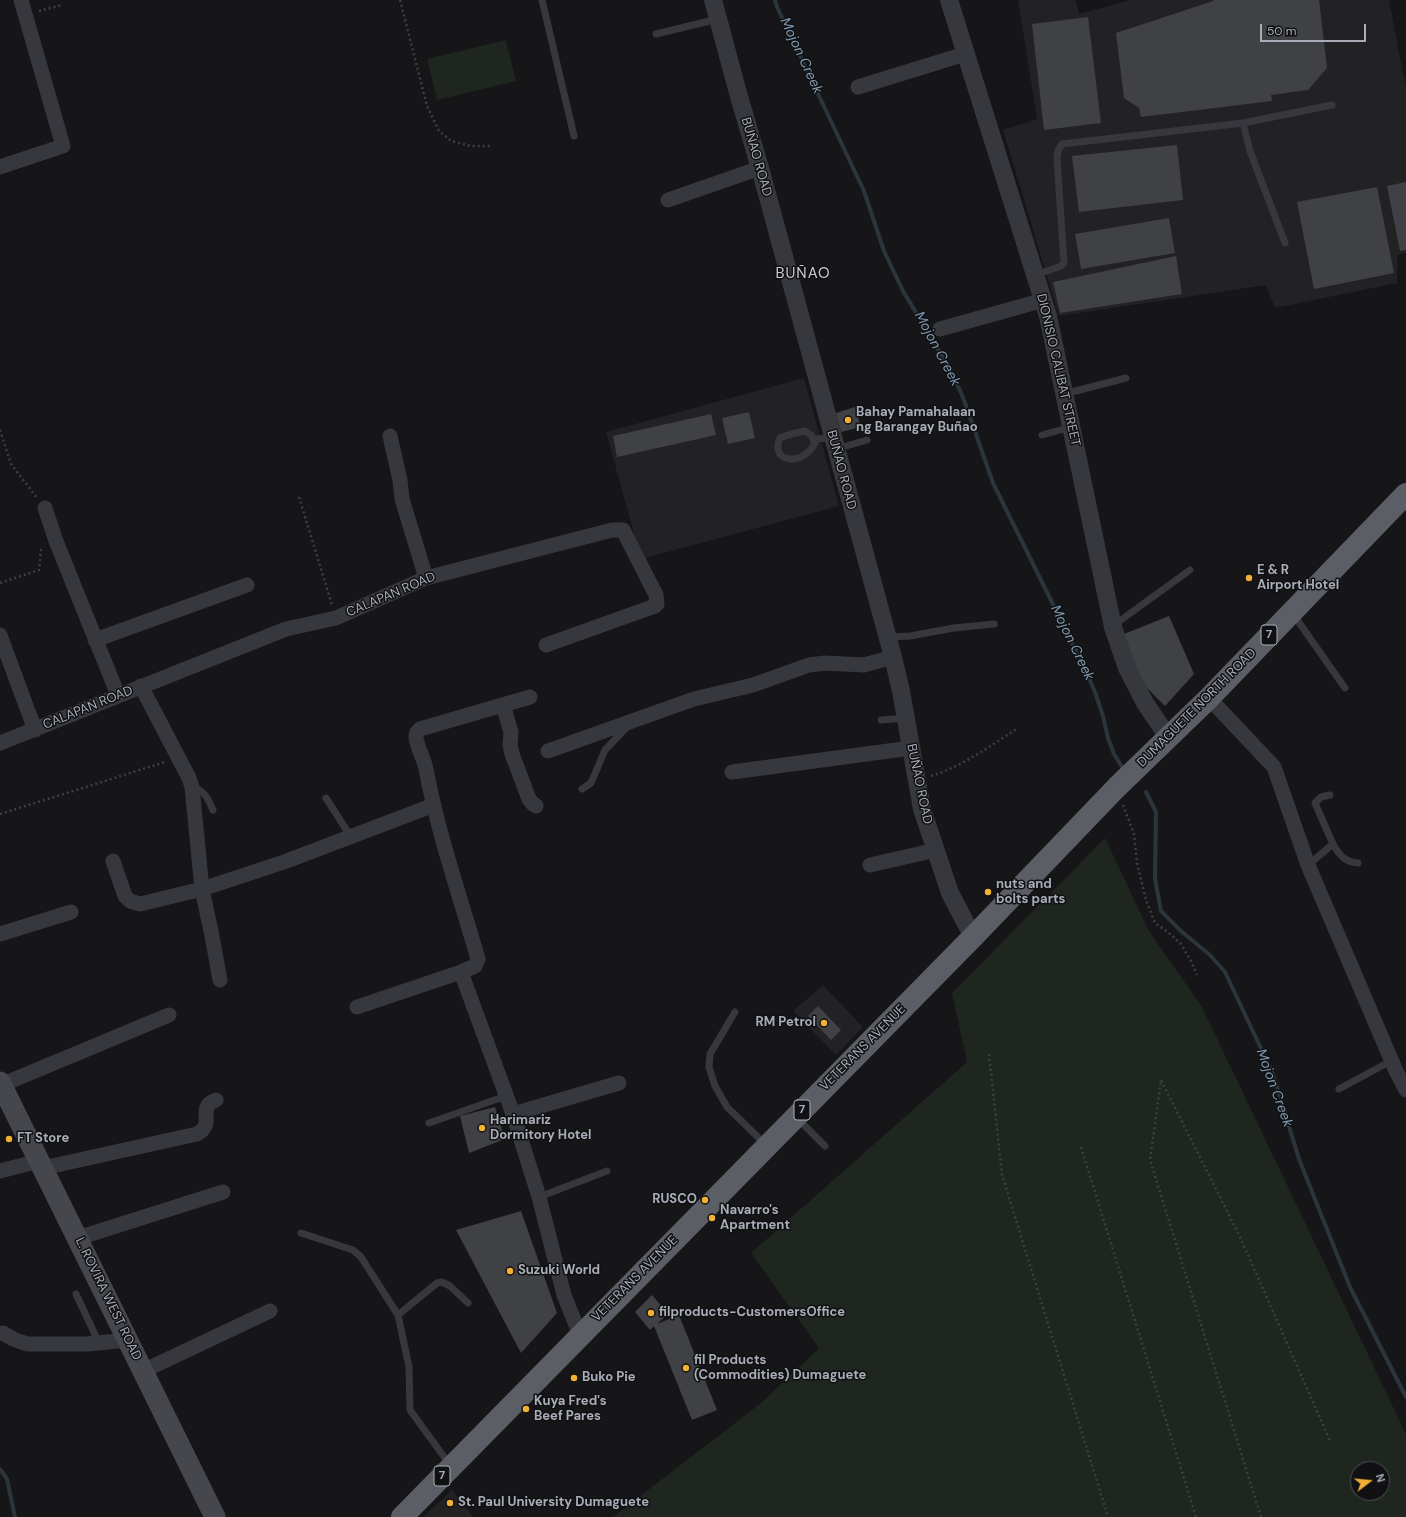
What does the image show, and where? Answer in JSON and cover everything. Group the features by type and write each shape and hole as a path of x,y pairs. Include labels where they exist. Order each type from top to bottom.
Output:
{"highway":[{"name":"DUMAGUETE NORTH ROAD","path":"1119,786 1209,698 1406,494"},
{"name":"VETERANS AVENUE","path":"402,1517 973,937 1119,786"}],"main road":[{"name":"L. ROVIRA WEST ROAD","path":"1,1083 216,1517"}],"street":[{"path":"0,167 63,146 21,0"},
{"name":"BUÑAO ROAD","path":"713,0 893,657 906,718 922,809 950,893 973,937"},
{"name":"DIONISIO CALIBAT STREET","path":"949,0 1044,300 1112,626 1127,668 1145,703 1168,738"},
{"path":"858,87 965,54"},
{"path":"668,200 760,168"},
{"path":"940,329 1044,300"},
{"path":"390,436 400,480 402,499 426,578"},
{"path":"45,508 56,541 118,695"},
{"name":"CALAPAN ROAD","path":"0,743 286,629 336,618 426,578 612,530 624,530 656,595 657,604 546,645"},
{"path":"95,640 247,585"},
{"path":"0,635 5,663 35,730"},
{"path":"548,752 694,699 753,685 810,665 825,663 864,665 893,657"},
{"path":"141,686 179,757 192,787 202,889 220,980"},
{"path":"358,1007 475,966 478,959 448,861 425,763 416,735 417,731 420,729 530,697"},
{"path":"1209,698 1274,767 1308,864 1391,1061 1406,1090"},
{"path":"503,705 511,732 510,745 512,754 529,799 536,806"},
{"path":"732,772 911,748"},
{"path":"113,861 124,896 130,901 140,904 202,889 284,862 434,805"},
{"path":"870,865 936,850"},
{"path":"0,934 71,912"},
{"path":"461,972 513,1114 538,1197 564,1295 580,1335"},
{"path":"1,1083 168,1015"},
{"path":"513,1114 619,1083"},
{"path":"0,1171 197,1134 203,1130 207,1122 205,1111 207,1106 212,1101 216,1100"},
{"path":"78,1238 223,1192"},
{"path":"143,1371 270,1311"},
{"path":"4,1334 27,1344 99,1343 128,1340"}],"lane":[{"path":"542,0 574,136"},
{"path":"656,34 718,19"},
{"path":"1036,275 1061,266 1064,263 1057,158 1058,151 1062,144 1243,123 1332,105"},
{"path":"1243,123 1250,151 1284,243"},
{"path":"1064,394 1126,378"},
{"path":"1042,435 1071,427"},
{"path":"813,439 815,443 809,452 796,458 789,460 779,452 778,442 782,436 805,431 811,435 813,439 834,443 867,440"},
{"path":"1112,626 1190,570"},
{"path":"1291,612 1345,688"},
{"path":"887,637 910,636 954,628 994,624"},
{"path":"880,720 906,718"},
{"path":"582,789 591,784 605,750 634,720"},
{"path":"192,787 201,790 206,795 213,810"},
{"path":"1330,795 1320,797 1315,803 1337,851 1346,861 1358,863"},
{"path":"326,798 351,837"},
{"path":"1308,864 1333,844"},
{"path":"735,1012 710,1054 709,1067 715,1086 727,1107 767,1145"},
{"path":"1339,1089 1391,1061"},
{"path":"429,1123 506,1096"},
{"path":"795,1117 825,1146"},
{"path":"538,1197 607,1171"},
{"path":"302,1233 353,1250 361,1257 398,1315 409,1366 410,1410 451,1467"},
{"path":"398,1315 437,1283 442,1282 450,1286 468,1303"},
{"path":"76,1294 99,1343"}],"path":[{"path":"400,0 427,106 439,130 451,141 471,146 491,146"},
{"path":"25,15 62,5"},
{"path":"0,430 11,464 45,508"},
{"path":"299,497 336,618"},
{"path":"0,583 39,570 41,550 56,541"},
{"path":"917,780 944,772 970,759 1018,728"},
{"path":"0,814 179,757"},
{"path":"1119,786 1134,834 1137,863 1146,900 1153,917 1156,923 1182,944 1197,975"},
{"path":"989,1054 1002,1175 1108,1517"},
{"path":"1261,1517 1150,1160 1161,1080 1240,1237 1331,1443"},
{"path":"1081,1147 1196,1517"}],"shaded area":[{"path":"1018,0 1076,0 1079,14 1131,0 1389,0 1406,88 1406,253 1397,255 1397,283 1275,308 1266,285 1059,316 1003,130 1037,119"},
{"path":"506,40 516,81 437,100 427,59"},
{"path":"804,378 839,506 641,559 606,432"},
{"path":"1105,838 1149,931 1202,1007 1406,1434 1406,1517 613,1517 761,1403 819,1348 751,1253 967,1062 952,993"},
{"path":"823,985 863,1027 836,1055 793,1011"},
{"name":"St. Paul University Dumaguete","path":"452,1490 473,1517 423,1517"}],"building":[{"path":"1213,0 1319,0 1327,68 1308,90 1271,95 1272,101 1141,117 1139,108 1124,98 1116,33"},
{"path":"1088,17 1101,123 1044,130 1032,24"},
{"path":"1177,145 1183,200 1079,212 1072,156"},
{"path":"1406,182 1406,250 1400,251 1387,186"},
{"path":"1377,187 1394,273 1314,289 1297,202"},
{"path":"1169,218 1175,253 1081,269 1075,234"},
{"path":"1176,256 1182,294 1060,313 1053,282"},
{"name":"Bahay Pamahalaan ng Barangay Buñao","path":"855,407 861,427 841,432 836,413"},
{"path":"749,412 755,438 728,444 722,418"},
{"path":"711,414 716,435 617,457 613,436"},
{"path":"1169,616 1194,674 1165,706 1141,682 1124,634"},
{"name":"RM Petrol","path":"818,1006 841,1030 831,1040 808,1016"},
{"name":"Harimariz Dormitory Hotel","path":"495,1107 505,1139 469,1153 460,1116"},
{"name":"Suzuki World","path":"521,1211 557,1313 521,1353 456,1230"},
{"name":"fil Products (Commodities) Dumaguete","path":"652,1295 668,1314 657,1324 679,1315 717,1410 692,1420 654,1326 650,1330 635,1312"}],"waterway":[{"name":"Mojon Creek","path":"775,0 864,191 884,251 903,291 955,379 964,400 993,483 1084,667 1095,692 1114,754 1122,767"},
{"name":"Mojon Creek","path":"1146,792 1156,812 1155,879 1161,911 1181,931 1210,955 1225,972 1273,1074 1299,1159 1350,1287 1406,1397"},
{"path":"0,1469 7,1479 15,1517"}],"place":[{"name":"Bahay Pamahalaan ng Barangay Buñao","path":"848,420"},
{"name":"E & R Airport Hotel","path":"1249,578"},
{"name":"nuts and bolts parts","path":"988,892"},
{"name":"RM Petrol","path":"824,1023"},
{"name":"Harimariz Dormitory Hotel","path":"482,1128"},
{"name":"FT Store","path":"9,1139"},
{"name":"RUSCO","path":"705,1200"},
{"name":"Navarro's Apartment","path":"712,1218"},
{"name":"Suzuki World","path":"510,1271"},
{"name":"filproducts-CustomersOffice","path":"651,1313"},
{"name":"fil Products (Commodities) Dumaguete","path":"686,1368"},
{"name":"Buko Pie","path":"574,1378"},
{"name":"Kuya Fred's Beef Pares","path":"526,1409"},
{"name":"St. Paul University Dumaguete","path":"450,1503"}],"district":[{"name":"BUÑAO","path":"803,274"}]}
